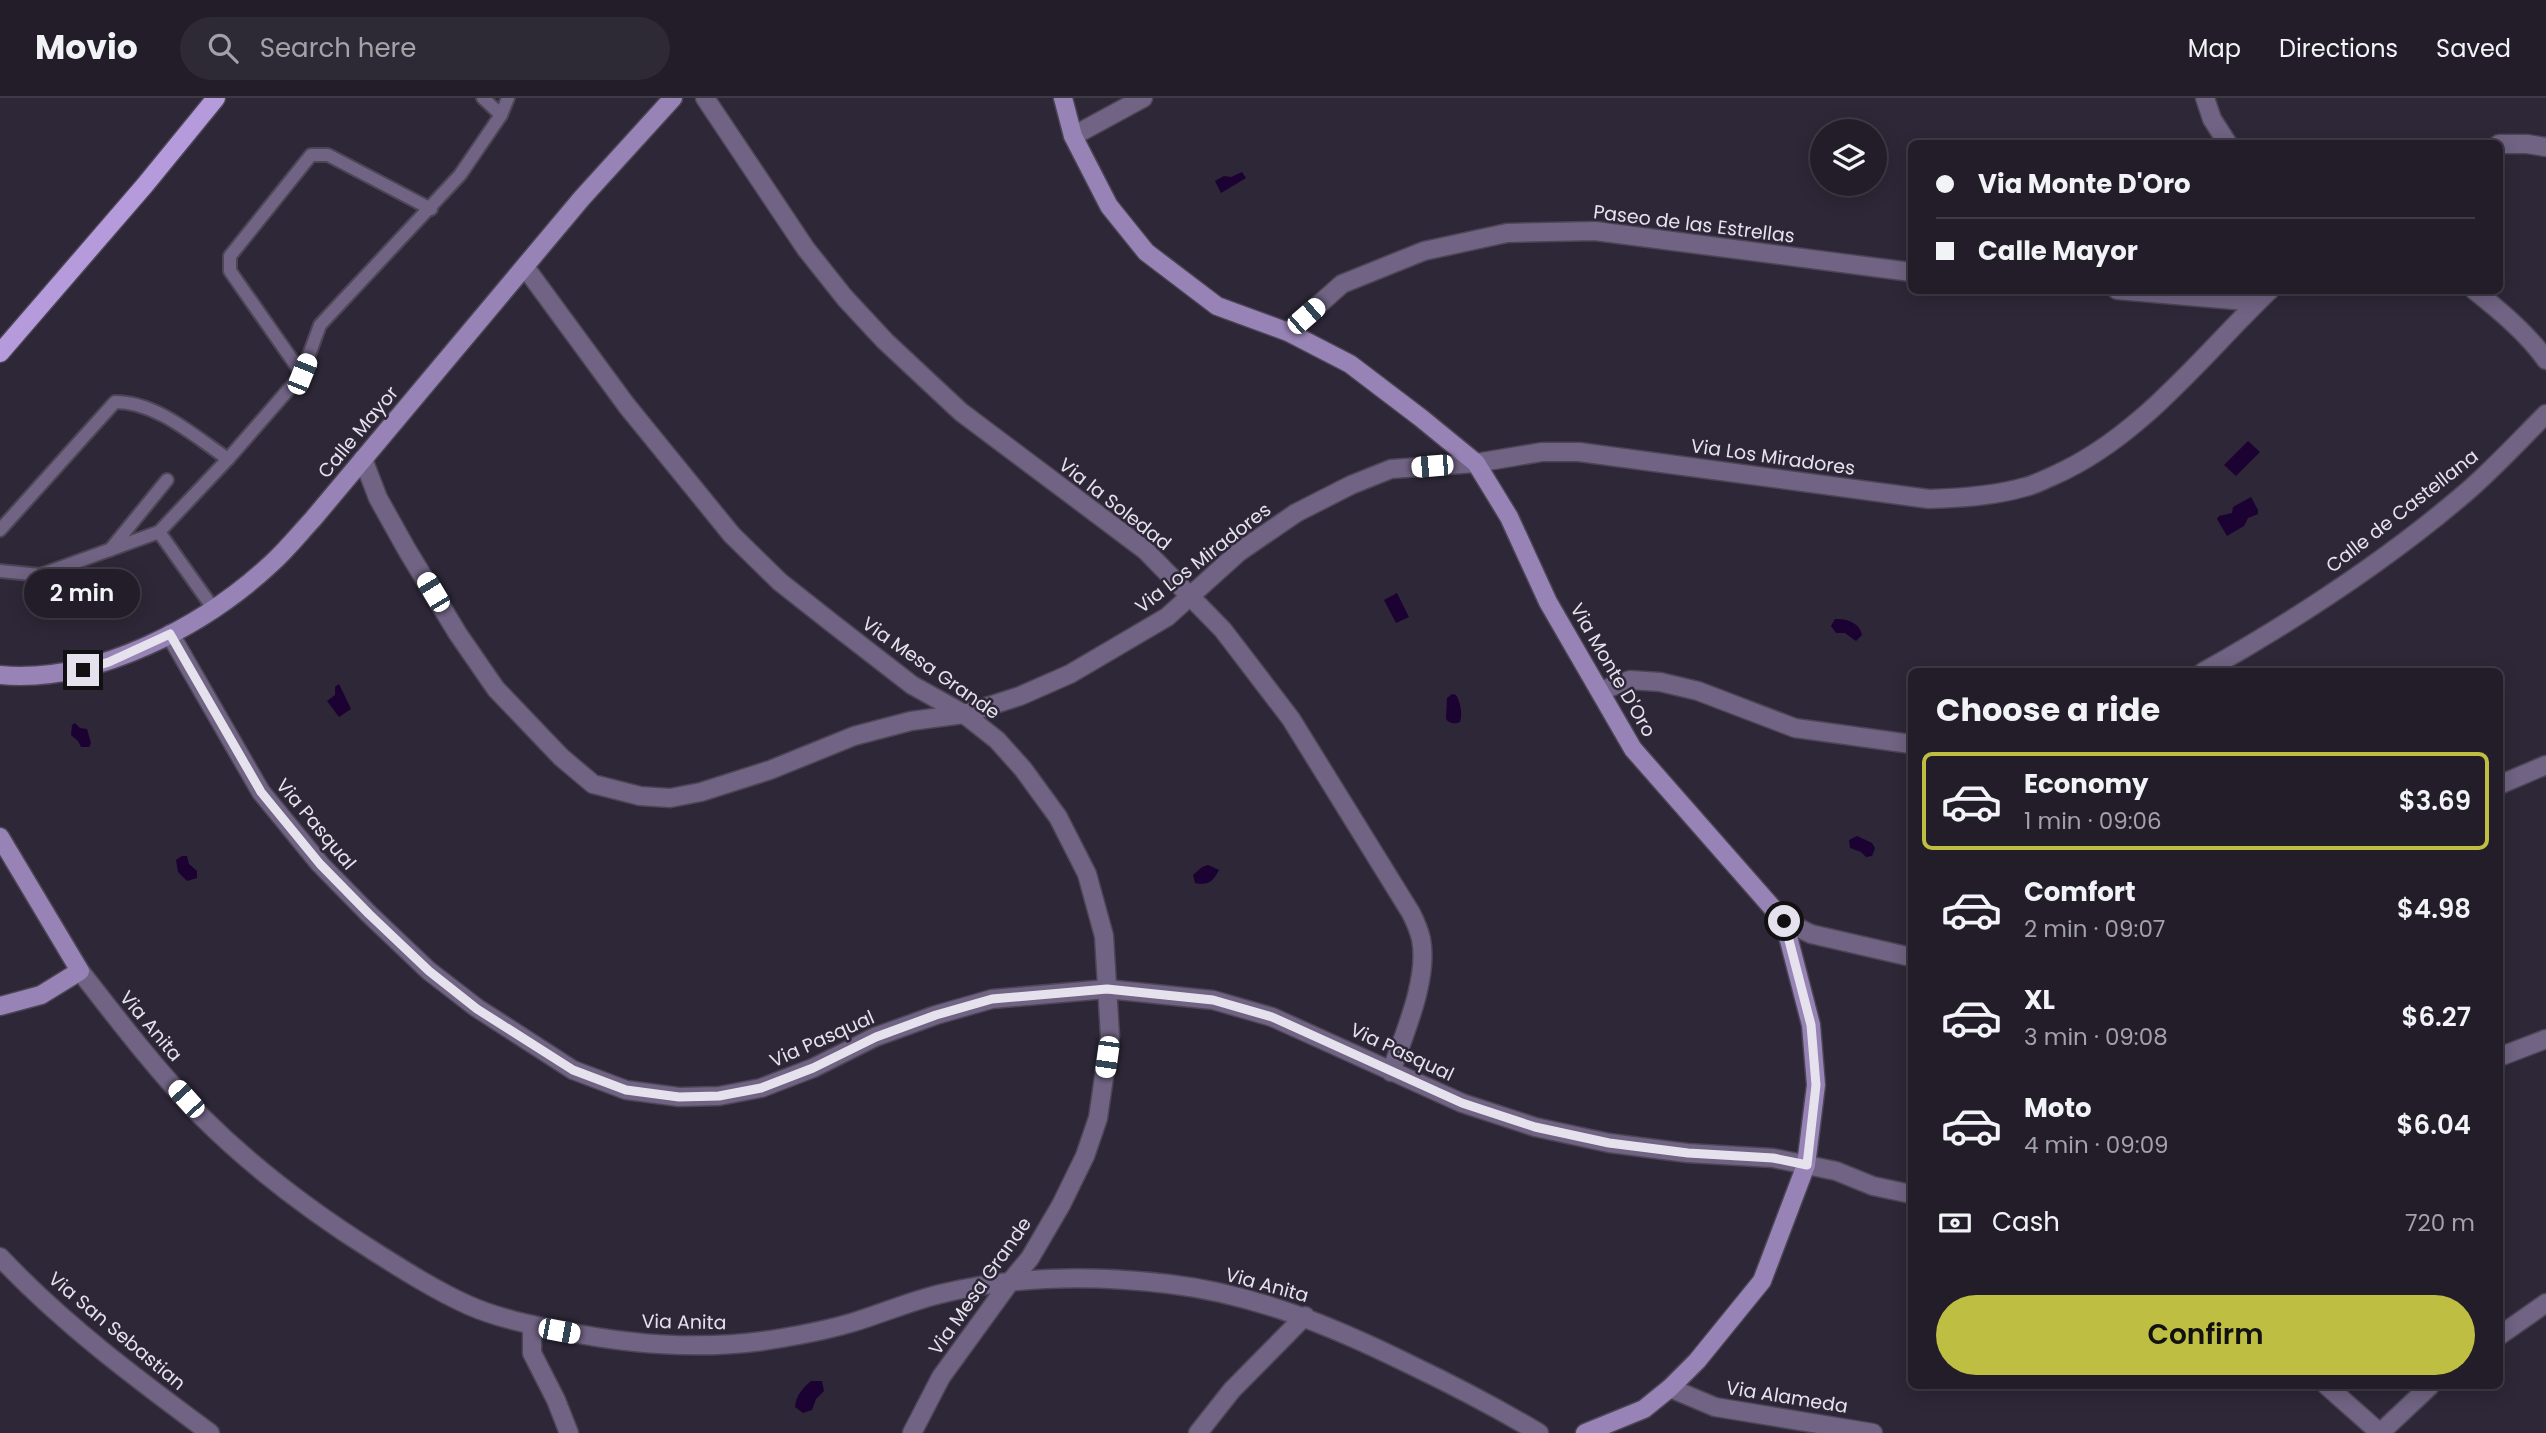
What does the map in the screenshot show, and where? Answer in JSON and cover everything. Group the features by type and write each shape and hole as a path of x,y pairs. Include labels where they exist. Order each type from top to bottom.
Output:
{"main road":[{"path":"0,353 216,98"}],"street":[{"name":"Calle Mayor","path":"0,676 27,678 83,670 109,662 170,634 213,608 273,562 313,519 599,178 673,98"},
{"name":"Via la Soledad","path":"705,98 806,249 845,298 885,341 961,412 1145,550 1223,630 1291,719 1412,913 1421,939 1422,958 1418,990 1391,1072"},
{"name":"Via Monte D'Oro","path":"1063,98 1073,136 1109,206 1146,253 1217,306 1288,332 1350,364 1476,463 1509,517 1548,602 1633,749 1784,921 1811,1025 1816,1085 1807,1165 1762,1281 1697,1361 1670,1388"},
{"path":"1073,136 1143,98"},
{"path":"2205,98 2212,119 2225,140"},
{"path":"2503,144 2546,147"},
{"name":"Paseo de las Estrellas","path":"1288,332 1342,284 1424,251 1507,233 1595,231 1908,272"},
{"name":"Via Mesa Grande","path":"524,267 627,406 732,535 780,582 912,685 964,714 997,740 1023,769 1058,817 1087,874 1104,936 1110,1035 1098,1118 1085,1156 1061,1205 1030,1258 941,1377 912,1433"},
{"path":"2214,294 2263,296"},
{"path":"2479,294 2539,350 2546,360"},
{"name":"Via Los Miradores","path":"363,459 378,498 407,550 458,634 496,689 561,757 593,783 640,796 670,798 701,792 770,770 853,736 911,721 964,714 1020,696 1070,674 1167,617 1239,552 1296,513 1351,485 1391,469 1476,463 1542,452 1579,452 1929,499 1973,497 2026,487 2072,467 2123,434 2171,390 2263,296"},
{"name":"Calle de Castellana","path":"2210,668 2366,571 2470,488 2546,414"},
{"name":"Via Pasqual","path":"170,634 261,792 320,864 369,914 429,971 477,1009 573,1070 626,1090 679,1097 719,1096 761,1088 813,1068 876,1037 936,1015 992,999 1107,989 1213,1000 1260,1013 1314,1034 1462,1103 1535,1127 1609,1143 1688,1153 1773,1158 1836,1171 1873,1186 1908,1193"},
{"path":"1600,691 1630,680 1660,682 1698,691 1795,727 1908,744"},
{"path":"2503,783 2546,765"},
{"name":"Via Anita","path":"0,837 80,971 150,1059 200,1115 296,1198 427,1285 471,1307 533,1325 612,1341 671,1346 751,1343 852,1323 943,1293 1010,1282 1088,1280 1171,1284 1236,1296 1305,1316 1415,1367 1539,1433"},
{"path":"1784,921 1811,934 1908,956"},
{"path":"0,1006 41,995 80,971"},
{"path":"2503,1055 2546,1039"},
{"name":"Via San Sebastian","path":"0,1257 92,1343 211,1433"},
{"path":"2503,1333 2546,1303"},
{"path":"1198,1433 1231,1390 1305,1316"},
{"path":"533,1325 533,1353 569,1433"},
{"path":"1585,1433 1644,1409 1670,1388"},
{"name":"Via Alameda","path":"1670,1388 1715,1408 1873,1433"},
{"path":"2330,1389 2380,1433 2427,1389"}],"lane":[{"path":"483,98 501,115"},
{"path":"0,571 40,575 159,532 228,459 302,374 320,325 460,175 501,115 508,98"},
{"path":"302,374 230,271 230,256 311,155 328,155 431,209"},
{"path":"0,530 115,402 131,402 164,416 228,459"},
{"path":"110,550 167,480"},
{"path":"159,532 213,608"}],"shaded area":[{"path":"1242,172 1246,178 1221,193 1215,181"},
{"path":"2248,441 2260,452 2236,476 2224,465"},
{"path":"2251,497 2258,514 2248,518 2244,526 2227,536 2217,519 2232,513 2233,507"},
{"path":"1397,593 1409,617 1396,623 1384,600"},
{"path":"1835,619 1852,622 1859,627 1862,635 1856,641 1845,633 1836,633 1831,626"},
{"path":"339,684 351,709 339,717 327,701 335,695 335,687"},
{"path":"1452,694 1456,695 1461,708 1460,722 1456,723 1446,719 1447,698"},
{"path":"75,723 80,728 87,729 91,743 89,747 81,747 71,735 72,725"},
{"path":"1857,836 1872,843 1875,848 1872,856 1866,857 1850,848 1849,840"},
{"path":"187,856 189,864 197,871 197,878 187,881 178,872 176,860"},
{"path":"1208,865 1219,870 1215,877 1207,883 1195,883 1193,875"},
{"path":"811,1381 822,1381 824,1391 816,1399 812,1410 803,1413 795,1407 796,1403 800,1392"}],"route":[{"path":"83,670 109,662 170,634 261,792 320,864 369,914 429,971 477,1009 573,1070 626,1090 679,1097 719,1096 761,1088 813,1068 876,1037 936,1015 992,999 1048,992 1107,989 1213,1000 1272,1017 1462,1103 1535,1127 1609,1143 1688,1153 1773,1158 1807,1165 1816,1085 1811,1025 1784,921"}]}
